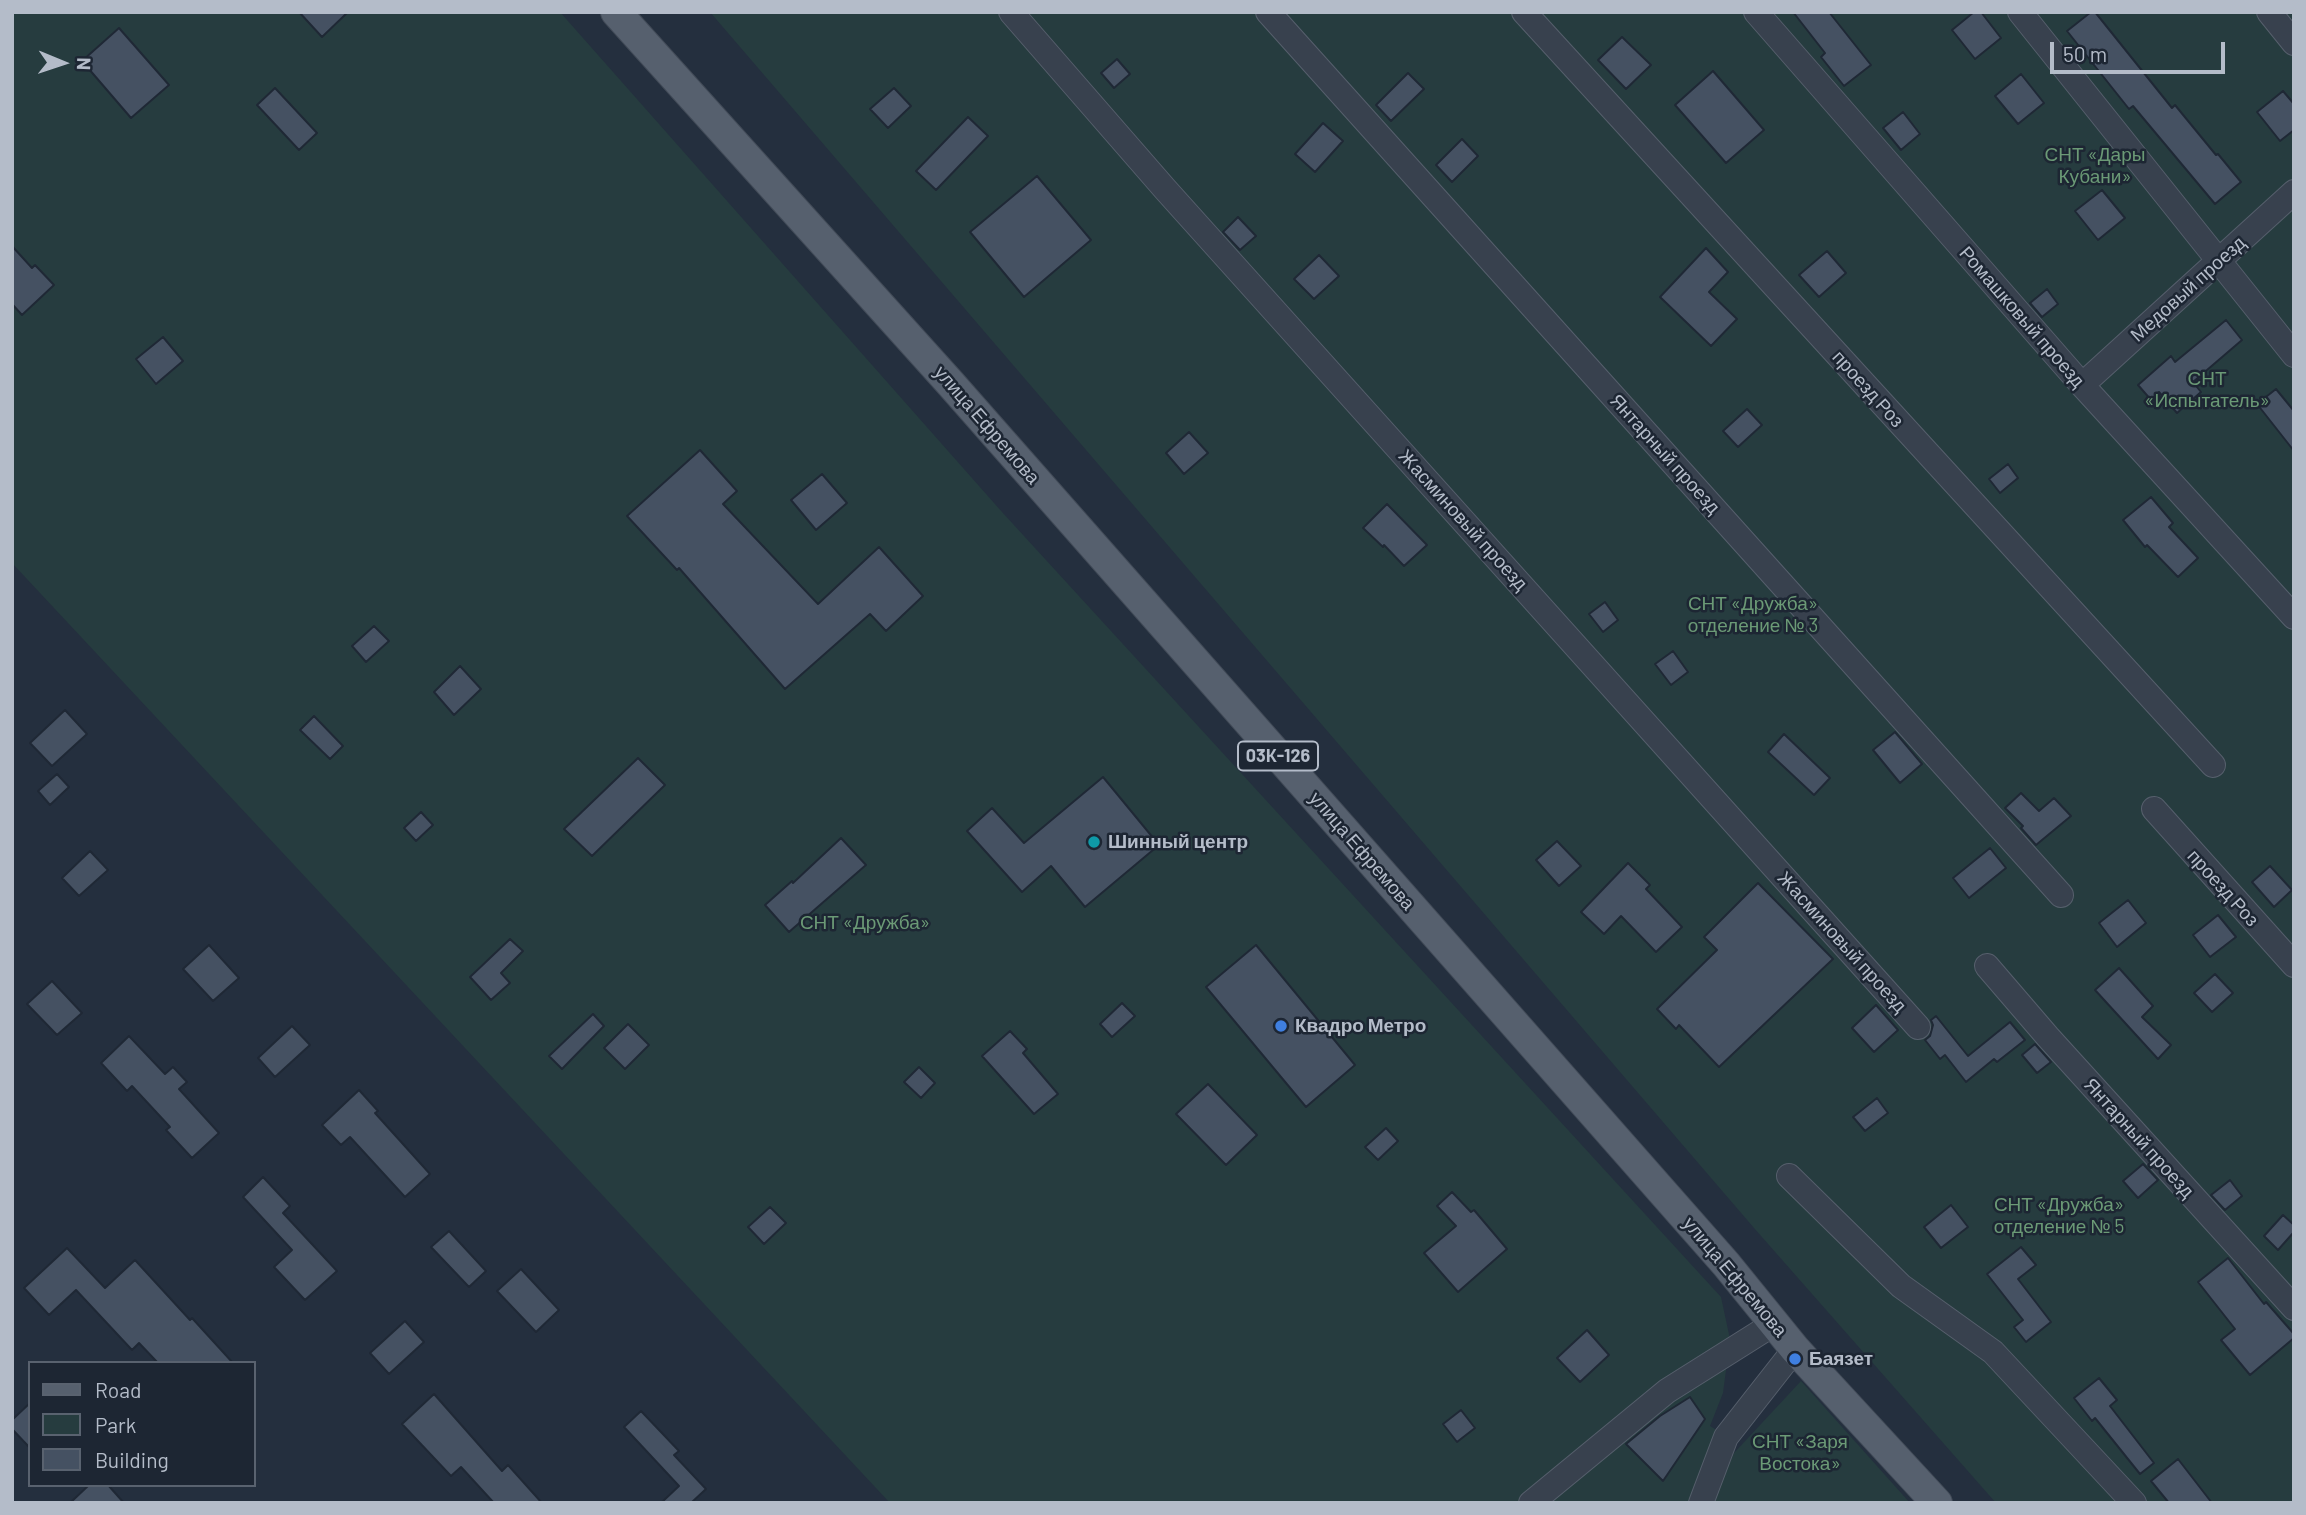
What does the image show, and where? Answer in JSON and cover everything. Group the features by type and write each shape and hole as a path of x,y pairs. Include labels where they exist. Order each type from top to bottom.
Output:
{"main road":[{"name":"улица Ефремова","path":"616,12 960,394 1726,1264 1795,1349 1937,1503"}],"street":[{"name":"Жасминовый проезд","path":"1011,12 1165,189 1918,1027"},
{"name":"Янтарный проезд","path":"1268,12 2062,895"},
{"name":"проезд Роз","path":"1524,12 2213,765"},
{"name":"Ромашковый проезд","path":"1756,12 2082,385 2294,617"},
{"path":"2020,12 2294,355"},
{"path":"2269,12 2294,43"},
{"name":"Медовый проезд","path":"2082,385 2294,192"},
{"name":"проезд Роз","path":"2154,809 2294,965"},
{"name":"Янтарный проезд","path":"1987,965 2048,1037 2294,1308"},
{"path":"1789,1177 1901,1286 1993,1352 2134,1503"},
{"path":"1531,1503 1667,1391 1774,1323"},
{"path":"1701,1503 1726,1437 1795,1349"}],"green space":[{"name":"СНТ «Дружба»","path":"12,12 560,12 1002,512 1721,1297 1730,1339 1723,1393 1710,1426 1723,1434 1696,1503 890,1503 12,563"},
{"name":"СНТ «Дружба» отделение № 3","path":"710,12 2294,12 2294,1503 1996,1503 1754,1228"},
{"name":"СНТ «Заря Востока»","path":"1801,1381 1910,1503 1712,1503 1734,1453"}],"building":[{"path":"299,12 348,12 322,37"},
{"path":"1793,12 1829,12 1871,65 1844,86 1821,57 1825,53"},
{"path":"1974,12 1981,12 2001,38 1975,59 1952,30"},
{"path":"2091,12 2095,12 2172,108 2175,105 2241,182 2215,204 2133,106 2129,109 2067,31"},
{"path":"119,28 169,85 131,118 82,61"},
{"path":"1622,37 1651,65 1626,89 1598,60"},
{"path":"1117,59 1130,74 1114,88 1101,73"},
{"path":"1713,71 1764,130 1726,163 1675,105"},
{"path":"1408,73 1424,89 1391,121 1376,105"},
{"path":"2021,74 2044,103 2018,124 1995,96"},
{"path":"275,88 317,133 299,150 257,105"},
{"path":"894,88 911,106 888,128 870,109"},
{"path":"2283,91 2294,104 2294,130 2280,141 2257,112"},
{"path":"1903,112 1920,134 1901,150 1883,128"},
{"path":"968,117 988,136 936,190 916,171"},
{"path":"1323,123 1343,141 1315,172 1295,154"},
{"path":"1462,139 1478,156 1452,182 1436,165"},
{"path":"1037,176 1091,240 1024,297 970,232"},
{"path":"2102,190 2125,218 2098,240 2075,211"},
{"path":"1238,217 1256,236 1240,250 1223,232"},
{"path":"12,246 32,268 35,265 54,285 22,315 12,304"},
{"path":"1706,248 1728,272 1709,292 1737,319 1711,346 1660,297"},
{"path":"1827,251 1846,273 1819,297 1799,275"},
{"path":"1319,255 1339,276 1314,299 1294,279"},
{"path":"2047,289 2058,304 2042,317 2030,303"},
{"path":"2226,320 2242,340 2193,382 2201,392 2177,413 2159,392 2151,400 2138,385 2171,356 2175,362"},
{"path":"163,337 183,361 156,384 136,359"},
{"path":"2276,389 2294,411 2294,451 2257,404"},
{"path":"1747,409 1762,425 1738,447 1723,431"},
{"path":"1189,432 1208,453 1184,474 1166,453"},
{"path":"700,450 737,491 723,504 818,604 879,547 923,596 886,631 870,614 785,689 679,568 677,570 627,516"},
{"path":"2008,464 2018,478 2000,493 1989,479"},
{"path":"822,474 847,503 816,530 791,500"},
{"path":"2151,497 2173,523 2169,527 2198,558 2178,577 2147,545 2145,547 2123,520"},
{"path":"1387,504 1427,545 1404,566 1363,528"},
{"path":"1605,602 1618,620 1603,632 1589,614"},
{"path":"374,626 389,641 366,662 352,646"},
{"path":"1673,651 1688,672 1671,685 1655,664"},
{"path":"460,666 481,689 454,715 434,692"},
{"path":"65,710 87,734 52,766 30,743"},
{"path":"314,716 343,746 330,759 300,730"},
{"path":"1895,732 1922,764 1900,783 1873,750"},
{"path":"1784,734 1830,778 1814,795 1768,752"},
{"path":"638,758 665,785 592,856 564,829"},
{"path":"57,774 69,787 50,805 38,791"},
{"name":"Шинный центр","path":"1103,777 1159,845 1085,907 1051,866 1022,892 967,831 992,808 1024,843"},
{"path":"2021,793 2039,811 2054,798 2071,816 2036,845 2021,828 2023,826 2005,808"},
{"path":"421,812 433,825 416,841 404,828"},
{"path":"841,838 866,865 789,932 765,905"},
{"path":"1557,841 1581,866 1559,886 1536,860"},
{"path":"1990,848 2006,868 1969,898 1953,878"},
{"path":"90,851 108,870 79,896 62,878"},
{"path":"1628,863 1650,885 1646,889 1682,927 1656,952 1621,916 1604,934 1581,912"},
{"path":"2270,866 2292,890 2274,907 2252,882"},
{"path":"1758,883 1833,959 1719,1067 1679,1025 1676,1029 1657,1009 1717,950 1704,937"},
{"path":"2128,900 2146,923 2117,947 2099,923"},
{"path":"2218,915 2236,937 2210,957 2193,935"},
{"path":"510,939 523,951 501,973 510,983 491,1000 470,977"},
{"path":"209,945 239,978 213,1001 183,969"},
{"name":"Квадро Метро","path":"1256,945 1355,1065 1306,1107 1206,987"},
{"path":"2119,968 2153,1006 2142,1017 2171,1045 2158,1059 2095,990"},
{"path":"2215,974 2233,993 2212,1012 2194,993"},
{"path":"52,981 82,1013 57,1035 27,1004"},
{"path":"1122,1003 1135,1016 1112,1037 1100,1024"},
{"path":"1876,1005 1898,1030 1874,1052 1852,1028"},
{"path":"593,1014 604,1026 562,1069 549,1056"},
{"path":"1936,1016 1968,1056 2010,1022 2025,1040 1997,1062 1994,1059 1966,1082 1945,1055 1940,1059 1925,1040 1930,1036 1933,1025 1931,1020"},
{"path":"628,1024 649,1045 625,1069 604,1048"},
{"path":"292,1026 310,1045 275,1077 258,1058"},
{"path":"1010,1031 1027,1049 1023,1053 1058,1094 1034,1114 982,1056"},
{"path":"129,1036 165,1074 173,1067 187,1082 179,1089 219,1133 192,1158 166,1130 170,1127 132,1086 127,1091 101,1063"},
{"path":"2035,1044 2051,1062 2037,1073 2022,1055"},
{"path":"919,1067 935,1083 921,1098 904,1082"},
{"path":"1208,1084 1257,1135 1226,1165 1176,1114"},
{"path":"359,1090 378,1111 375,1113 430,1174 405,1197 350,1137 341,1145 322,1125"},
{"path":"1877,1098 1888,1113 1865,1131 1853,1117"},
{"path":"1386,1128 1398,1141 1378,1160 1365,1147"},
{"path":"2143,1164 2158,1180 2138,1198 2123,1181"},
{"path":"263,1177 290,1206 283,1213 337,1271 305,1300 274,1267 292,1250 243,1197"},
{"path":"2230,1180 2242,1196 2225,1210 2211,1195"},
{"path":"1452,1192 1471,1212 1474,1210 1507,1249 1458,1292 1424,1253 1456,1226 1437,1206"},
{"path":"1951,1205 1968,1227 1941,1248 1924,1227"},
{"path":"770,1207 786,1223 764,1244 748,1227"},
{"path":"2283,1215 2294,1225 2294,1232 2278,1250 2264,1236"},
{"path":"449,1231 486,1271 469,1287 431,1247"},
{"path":"2021,1247 2036,1265 2018,1279 2051,1322 2026,1342 2014,1327 2023,1320 1987,1274"},
{"path":"67,1248 105,1288 135,1260 231,1361 156,1361 139,1343 132,1350 76,1290 49,1315 24,1288"},
{"path":"2228,1258 2264,1304 2266,1302 2294,1334 2294,1338 2250,1375 2221,1340 2235,1329 2198,1282"},
{"path":"521,1269 559,1310 536,1332 497,1291"},
{"path":"405,1321 424,1342 389,1374 370,1353"},
{"path":"1587,1330 1609,1355 1580,1382 1557,1358"},
{"path":"2099,1378 2117,1400 2110,1406 2154,1463 2140,1474 2095,1418 2092,1421 2074,1398"},
{"path":"434,1394 502,1471 508,1465 542,1503 494,1503 461,1467 451,1476 402,1424"},
{"path":"1690,1397 1705,1419 1663,1481 1626,1444 1660,1416"},
{"path":"28,1405 28,1446 12,1429 12,1420"},
{"path":"1461,1410 1475,1428 1457,1442 1443,1424"},
{"path":"641,1411 679,1451 674,1455 706,1489 691,1503 661,1503 679,1486 624,1427"},
{"path":"2178,1459 2212,1503 2169,1503 2151,1481"},
{"path":"87,1487 110,1487 124,1503 70,1503"}],"place":[{"name":"Шинный центр","path":"1094,842"},
{"name":"Квадро Метро","path":"1281,1026"},
{"name":"Баязет","path":"1795,1359"}],"park label":[{"name":"СНТ «Дары Кубани»","path":"2095,166"},
{"name":"СНТ «Испытатель»","path":"2207,390"},
{"name":"СНТ «Дружба» отделение № 5","path":"2059,1216"}]}
